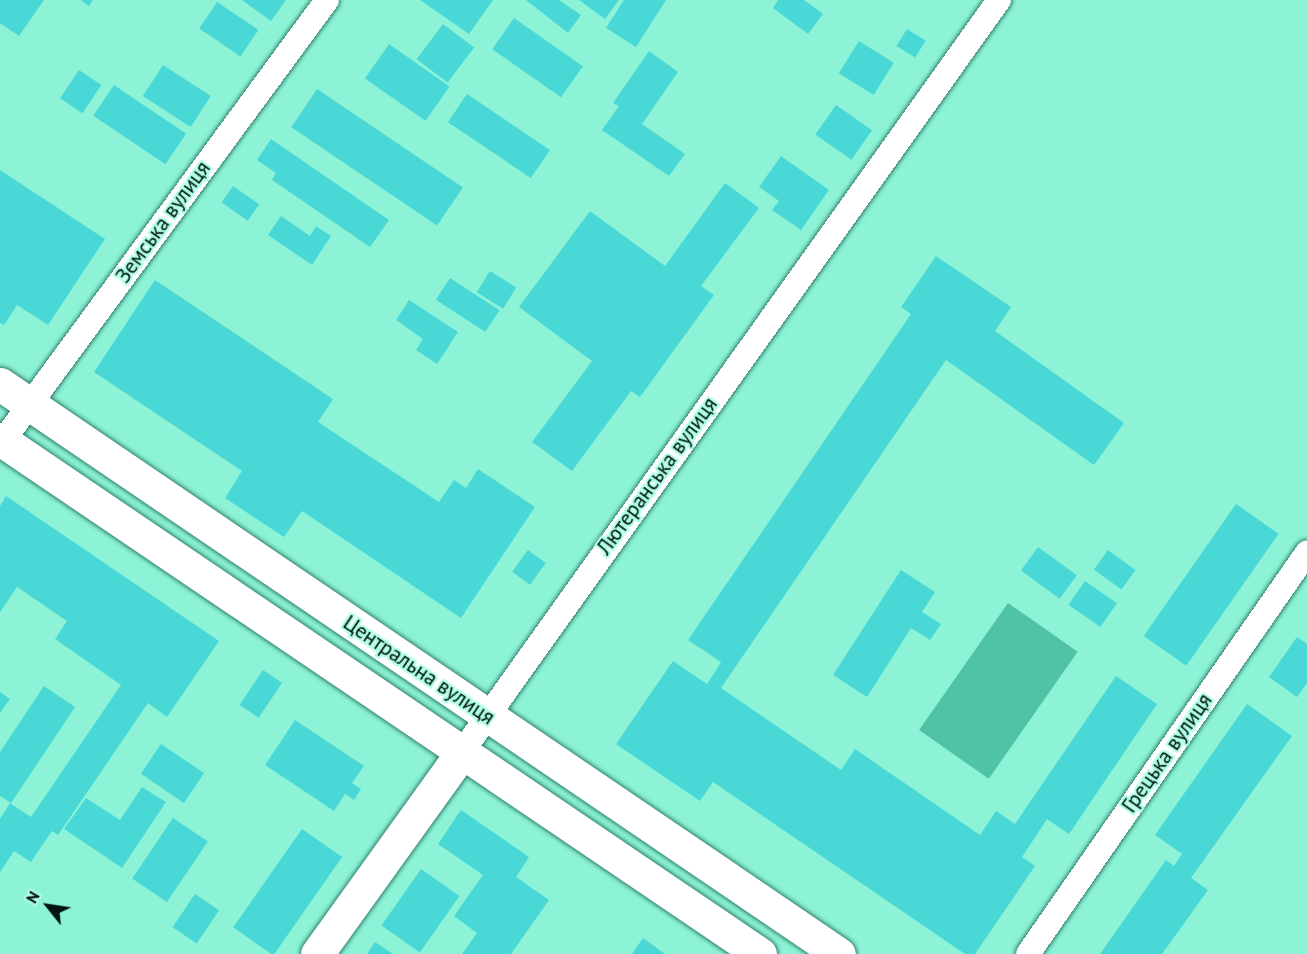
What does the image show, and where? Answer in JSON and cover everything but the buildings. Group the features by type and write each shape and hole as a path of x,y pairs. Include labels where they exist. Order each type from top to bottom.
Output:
{"main road":[{"name":"Центральна вулиця","path":"0,384 487,716 748,890 838,954"},
{"name":"Центральна вулиця","path":"1,441 760,954"},
{"name":"Лютеранська вулиця","path":"317,954 462,752"}],"street":[{"name":"Земська вулиця","path":"1,441 327,0"},
{"name":"Лютеранська вулиця","path":"462,752 999,0"},
{"name":"Грецька вулиця","path":"1028,954 1307,553"}],"green space":[{"path":"1008,603 1078,652 989,779 919,730"}]}
